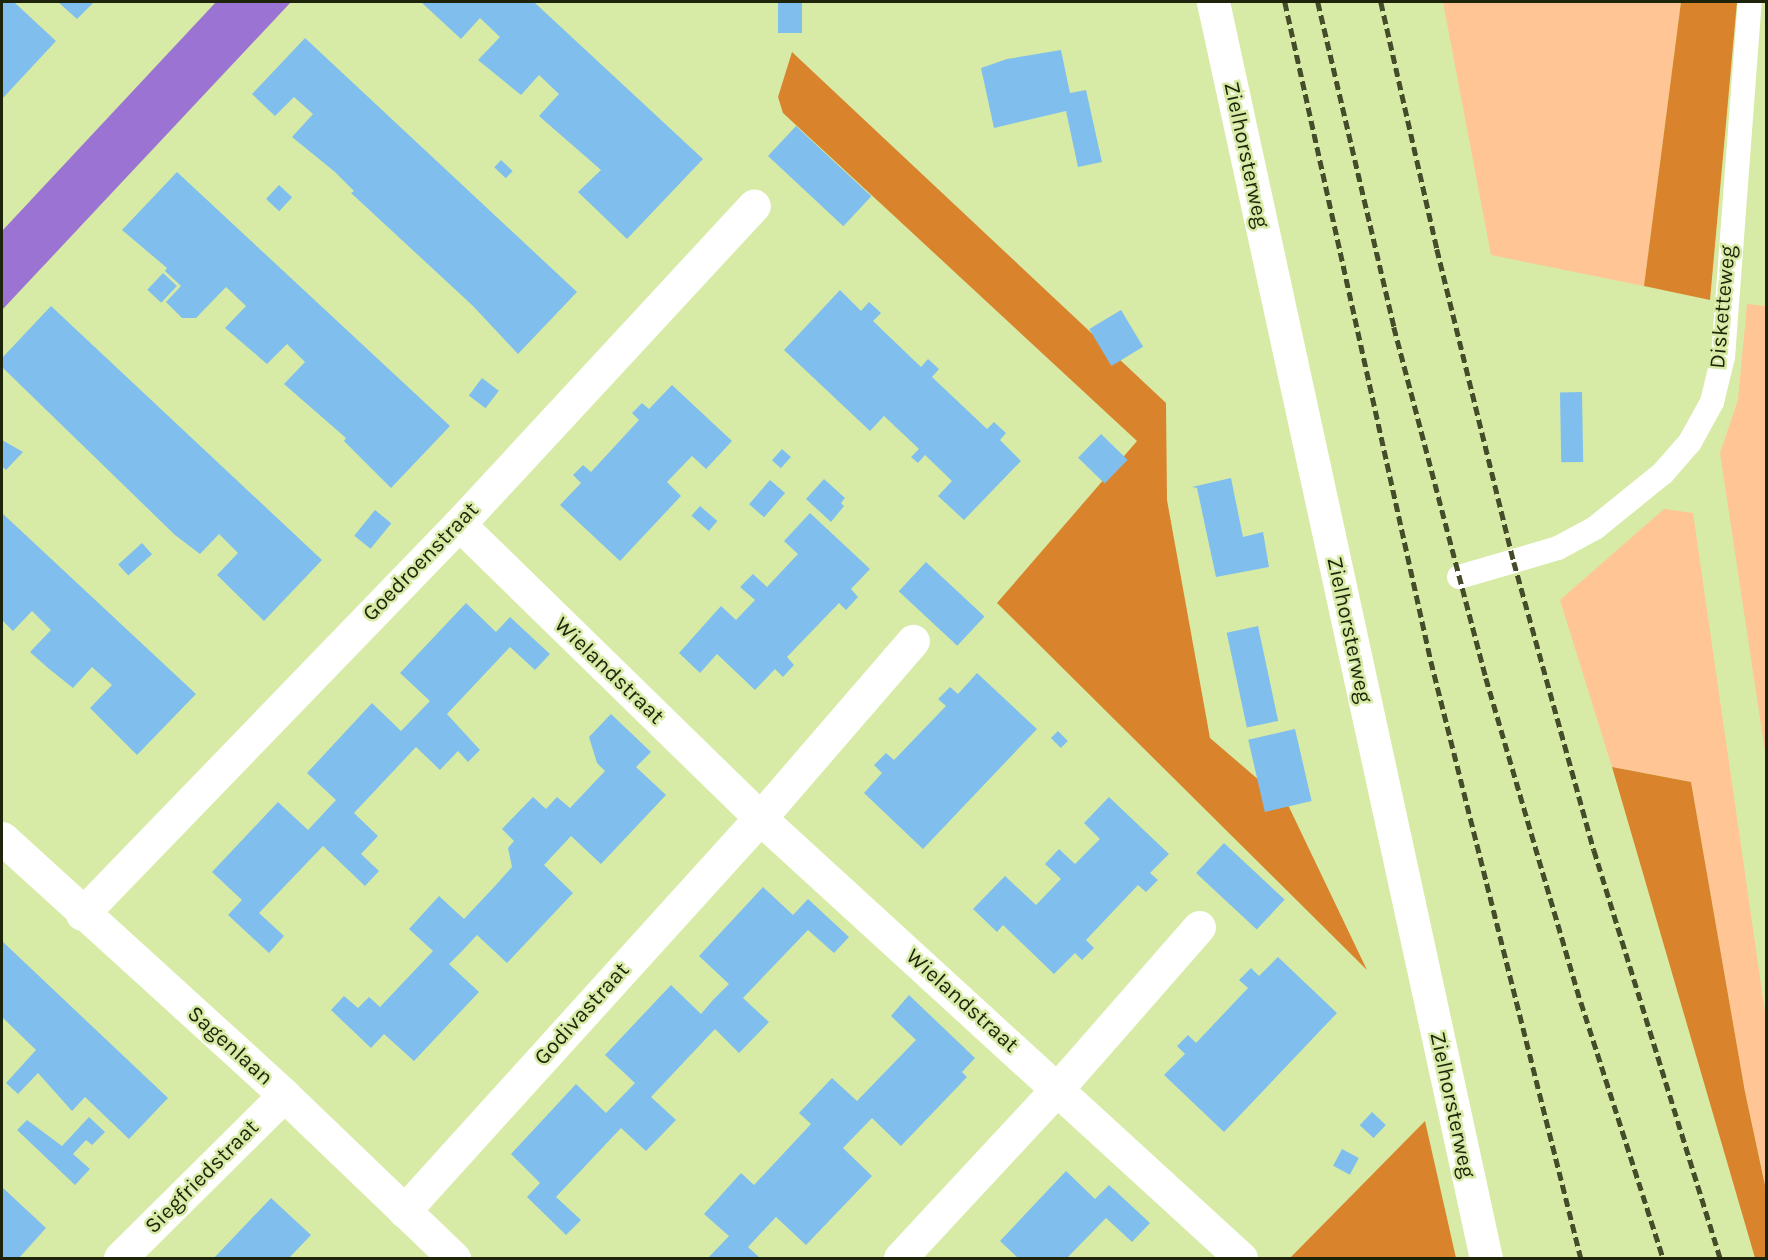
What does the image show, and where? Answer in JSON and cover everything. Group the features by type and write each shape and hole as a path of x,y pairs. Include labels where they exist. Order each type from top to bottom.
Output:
{"street":[{"name":"Zielhorsterweg","path":"1213,2 1486,1258"},
{"name":"Goedroenstraat","path":"82,914 459,524 754,205"},
{"name":"Wielandstraat","path":"459,524 760,818 1058,1088 1241,1258"},
{"path":"760,818 913,641"},
{"name":"Godivastraat","path":"404,1211 760,818"},
{"name":"Sagenlaan","path":"2,838 82,914 284,1095 454,1258"},
{"path":"900,1258 1058,1088 1199,927"},
{"name":"Siegfriedstraat","path":"120,1258 284,1095"}],"lane":[{"name":"Disketteweg","path":"1459,578 1558,548 1595,528 1664,473 1690,442 1712,402 1722,357 1750,2"}],"shaded area":[{"path":"216,2 291,2 2,310 2,231"},
{"path":"1443,2 1681,2 1644,286 1491,255"},
{"path":"1681,2 1737,2 1710,300 1644,286"},
{"path":"792,52 1166,403 1167,500 1210,738 1288,805 1367,970 997,603 1137,441 783,113 778,97"},
{"path":"1747,304 1766,306 1766,758 1720,453 1738,400"},
{"path":"1664,509 1693,513 1766,1019 1766,1190 1745,1092 1691,782 1612,767 1560,600"},
{"path":"1612,767 1691,782 1745,1092 1766,1190 1766,1258 1755,1258"},
{"path":"1425,1121 1456,1258 1290,1258"}],"building":[{"path":"2,2 14,2 56,41 2,99"},
{"path":"58,2 94,2 77,19"},
{"path":"421,2 534,2 703,159 627,239 578,192 601,170 539,116 559,94 539,75 521,95 478,60 500,37 480,18 461,39"},
{"path":"778,2 802,2 802,33 778,33"},
{"path":"305,38 577,292 518,354 472,305 351,193 354,191 335,172 292,137 313,114 294,97 275,116 252,94"},
{"path":"1061,50 1070,93 1086,90 1102,162 1078,167 1066,111 994,128 981,68 1007,59"},
{"path":"796,126 871,196 843,226 768,156"},
{"path":"501,160 513,171 506,178 494,167"},
{"path":"177,172 450,426 391,488 344,441 346,438 284,384 305,362 287,344 267,364 225,328 246,306 226,287 196,318 182,318 166,302 181,286 165,271 167,268 122,230"},
{"path":"279,185 292,197 279,211 266,199"},
{"path":"163,273 177,286 161,303 147,290"},
{"path":"840,290 861,311 869,302 881,313 873,321 921,367 928,359 939,369 932,377 987,429 994,422 1006,433 1000,440 1021,461 964,520 938,496 952,481 925,455 918,463 911,457 919,449 884,416 870,431 784,350"},
{"path":"51,306 322,560 264,621 217,575 238,553 219,534 200,554 175,535 2,367 2,358"},
{"path":"1121,310 1143,347 1111,366 1089,329"},
{"path":"482,378 499,391 486,408 469,396"},
{"path":"672,385 732,441 706,469 692,456 667,482 681,496 620,561 560,505 581,483 573,475 583,465 591,472 639,420 632,413 642,403 649,409"},
{"path":"1560,392 1582,392 1583,462 1561,462"},
{"path":"1101,434 1128,460 1105,483 1078,458"},
{"path":"2,440 23,452 6,470 2,466"},
{"path":"782,449 791,457 781,468 772,460"},
{"path":"1231,478 1243,537 1263,532 1269,567 1216,577 1197,488 1192,487"},
{"path":"824,479 845,498 841,503 844,506 831,522 806,499"},
{"path":"770,480 785,493 764,517 749,504"},
{"path":"700,506 717,521 709,531 691,516"},
{"path":"375,510 391,523 371,549 354,536"},
{"path":"2,513 196,694 137,755 90,708 112,685 92,667 73,688 30,652 51,630 32,611 13,631 2,620"},
{"path":"810,513 870,569 851,589 858,597 846,610 839,603 787,657 794,665 783,677 775,669 755,690 717,654 700,673 679,653 721,606 736,620 755,600 740,587 753,574 767,587 798,554 784,541"},
{"path":"142,543 152,554 128,576 118,564"},
{"path":"926,562 985,617 957,646 899,591"},
{"path":"466,603 496,632 510,617 550,654 535,670 510,647 447,714 480,750 468,762 458,751 440,770 416,747 354,813 378,836 361,854 379,871 365,886 323,846 259,913 284,936 269,953 228,915 242,900 212,872 278,802 308,830 336,800 307,773 372,703 401,731 430,701 400,673"},
{"path":"1258,626 1278,721 1247,728 1227,633"},
{"path":"977,673 1037,729 923,849 864,793 882,773 874,765 886,753 894,760 946,706 938,699 950,687 958,694"},
{"path":"611,714 651,752 636,767 666,795 601,864 571,836 544,865 573,893 507,963 477,935 449,964 479,992 414,1061 384,1034 371,1048 331,1010 344,996 358,1008 369,997 380,1007 433,951 409,929 439,896 464,919 512,867 508,848 514,841 502,829 533,797 546,809 557,797 570,808 605,771 597,763 589,737"},
{"path":"1295,729 1312,801 1265,812 1248,740"},
{"path":"1058,731 1068,741 1061,748 1051,738"},
{"path":"1109,797 1169,854 1150,873 1158,880 1146,892 1138,885 1086,940 1094,948 1082,960 1075,953 1054,974 1003,925 997,932 973,909 1005,876 1036,905 1061,879 1045,864 1059,849 1075,864 1100,839 1084,823"},
{"path":"1224,843 1285,900 1257,930 1196,873"},
{"path":"763,887 793,915 808,899 849,937 834,953 808,930 743,998 769,1022 739,1053 715,1029 651,1097 676,1120 646,1151 621,1128 556,1197 581,1220 566,1235 527,1197 540,1183 511,1154 576,1084 606,1113 635,1083 605,1055 671,985 701,1014 729,984 699,956"},
{"path":"2,941 168,1098 129,1139 85,1097 72,1111 38,1073 18,1094 6,1083 36,1050 2,1017"},
{"path":"1278,957 1337,1013 1224,1132 1164,1075 1185,1054 1177,1046 1188,1035 1196,1043 1248,988 1239,980 1251,968 1259,976"},
{"path":"909,995 975,1058 962,1072 967,1077 901,1146 872,1118 843,1148 872,1176 806,1245 776,1217 748,1247 760,1258 708,1258 729,1236 704,1214 741,1173 754,1185 811,1124 799,1113 832,1078 857,1101 916,1040 891,1016"},
{"path":"1372,1112 1386,1125 1374,1138 1360,1125"},
{"path":"89,1117 105,1132 92,1145 86,1140 73,1154 90,1169 75,1185 17,1130 27,1120 62,1146"},
{"path":"1342,1149 1359,1158 1350,1175 1333,1166"},
{"path":"1066,1171 1095,1199 1109,1185 1150,1223 1132,1242 1106,1218 1067,1258 1018,1258 1000,1241"},
{"path":"2,1187 46,1228 19,1258 2,1258"},
{"path":"271,1198 311,1235 289,1258 214,1258"}],"railway":[{"path":"1285,2 1431,661 1581,1258"},
{"path":"1318,2 1394,327 1486,678 1581,1002 1663,1258"},
{"path":"1381,2 1437,249 1514,562 1594,850 1720,1258"}]}
